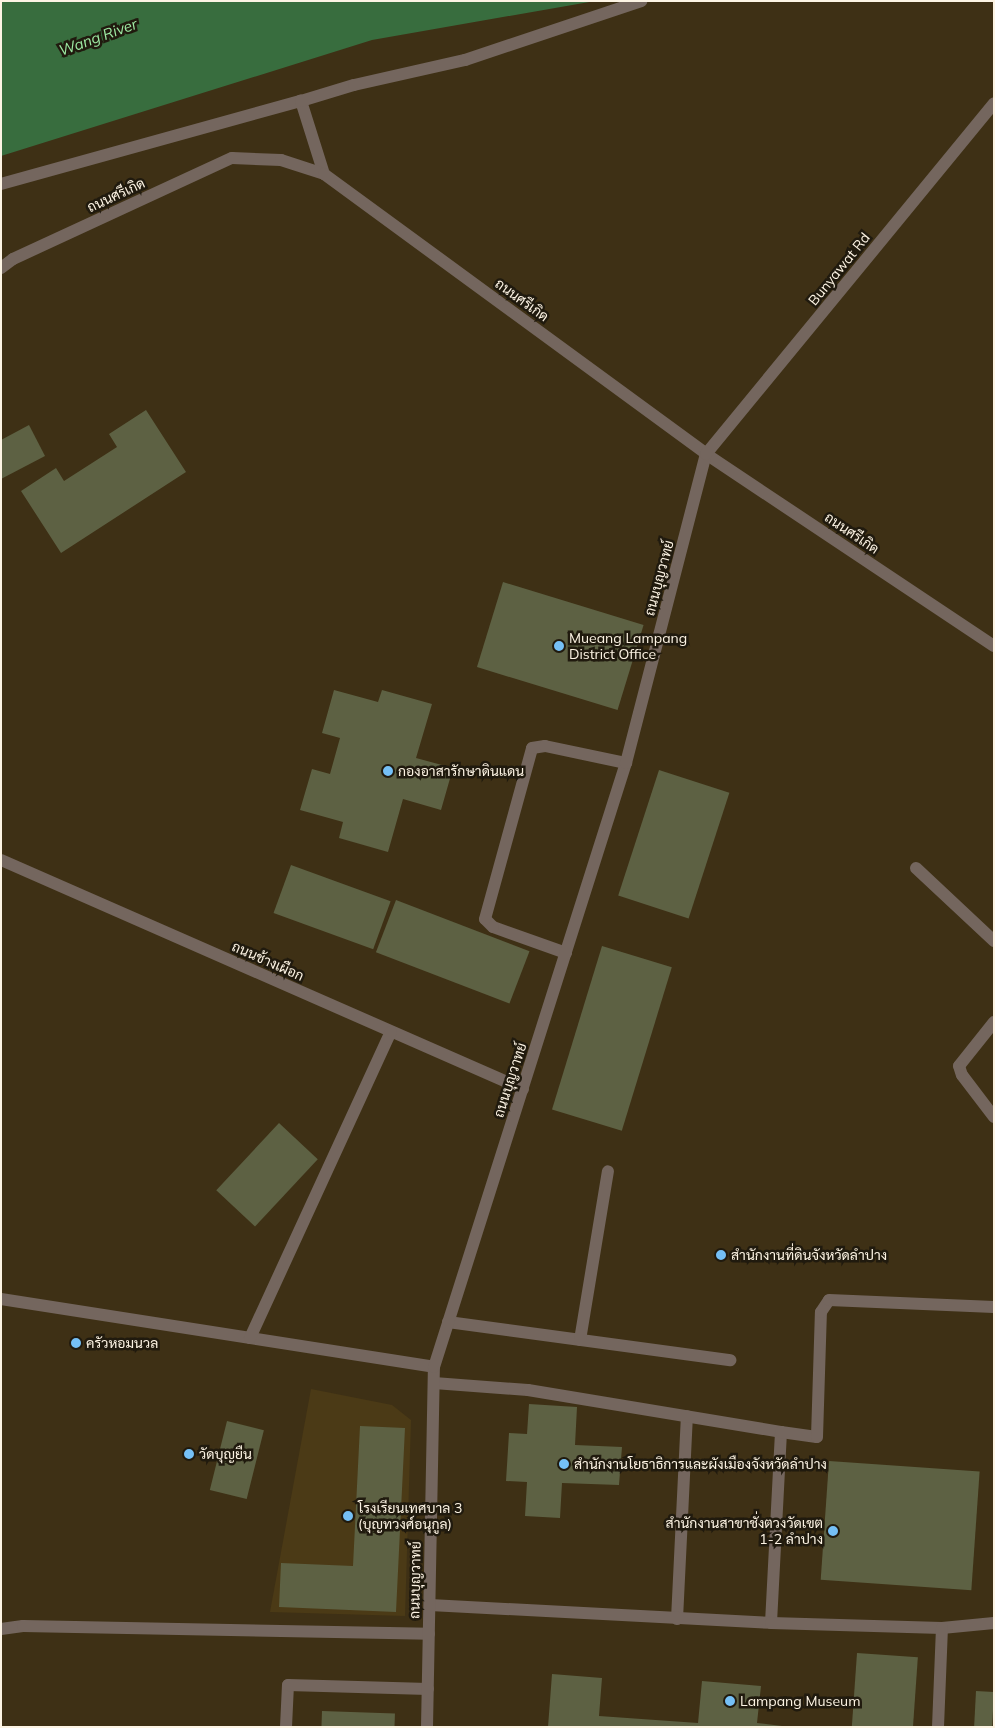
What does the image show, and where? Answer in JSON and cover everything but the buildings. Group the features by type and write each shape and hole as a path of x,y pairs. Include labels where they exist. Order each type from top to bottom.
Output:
{"street":[{"path":"1,184 354,85 465,60 641,1"},
{"path":"301,101 324,174"},
{"name":"Bunyawat Rd","path":"706,454 990,116 994,103"},
{"name":"ถนนศรีเกิด","path":"1,268 13,259 232,158 281,160 324,174 706,454 994,646"},
{"name":"ถนนบุญวาทย์","path":"427,1727 434,1367 626,764 706,454"},
{"path":"566,953 494,926 485,919 532,748 545,746 626,764"},
{"name":"ถนนช้างเผือก","path":"1,860 523,1089"},
{"path":"916,868 994,941"},
{"path":"994,1022 959,1066 962,1075 994,1117"},
{"path":"250,1338 391,1032"},
{"path":"580,1340 608,1170"},
{"path":"1,1299 434,1367"},
{"path":"434,1383 528,1390 817,1437 821,1312 829,1300 994,1307"},
{"path":"448,1322 730,1360"},
{"path":"677,1619 687,1416"},
{"path":"771,1623 781,1432"},
{"path":"430,1605 771,1623 942,1628 994,1623"},
{"path":"1,1629 23,1626 429,1634"},
{"path":"938,1727 942,1628"},
{"path":"286,1727 288,1685 428,1689"}],"shaded area":[{"name":"โรงเรียนเทศบาล 3 (บุญทวงศ์อนุกูล)","path":"311,1389 392,1405 411,1420 405,1616 270,1612"}],"water":[{"name":"Wang River","path":"1,1 595,1 372,40 1,156"}],"place":[{"name":"Mueang Lampang District Office","path":"559,646"},
{"name":"กองอาสารักษาดินแดน","path":"388,771"},
{"name":"สำนักงานที่ดินจังหวัดลำปาง","path":"721,1255"},
{"name":"ครัวหอมนวล","path":"76,1343"},
{"name":"วัดบุญยืน","path":"189,1454"},
{"name":"สำนักงานโยธาธิการและผังเมืองจังหวัดลำปาง","path":"564,1464"},
{"name":"โรงเรียนเทศบาล 3 (บุญทวงศ์อนุกูล)","path":"348,1516"},
{"name":"สำนักงานสาขาชั่งตวงวัดเขต 1-2 ลำปาง","path":"833,1531"},
{"name":"Lampang Museum","path":"730,1701"}]}
